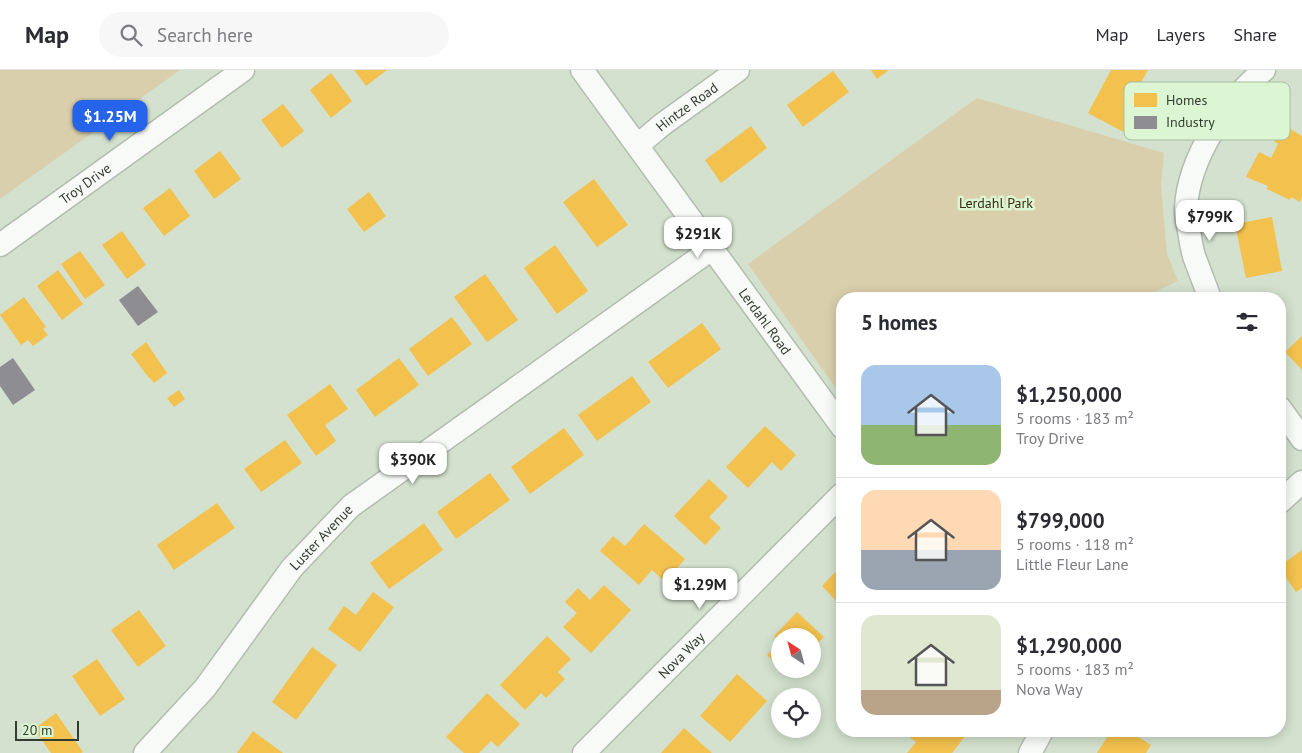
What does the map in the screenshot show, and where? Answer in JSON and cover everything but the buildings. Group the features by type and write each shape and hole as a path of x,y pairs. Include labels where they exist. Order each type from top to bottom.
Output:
{"street":[{"name":"Troy Drive","path":"0,245 242,70"},
{"name":"Lerdahl Road","path":"582,70 836,419"},
{"name":"Hintze Road","path":"638,145 662,124 738,70"},
{"path":"1250,82 1264,70"},
{"path":"1207,292 1193,254 1186,208 1194,168 1208,140"},
{"name":"Luster Avenue","path":"146,753 205,688 292,568 351,506 713,248"},
{"path":"1286,416 1302,439"},
{"path":"1286,497 1302,482"},
{"name":"Nova Way","path":"584,753 836,500"},
{"path":"1030,753 1039,737"}],"green space":[{"path":"0,70 180,70 0,199"},
{"name":"Lerdahl Park","path":"977,98 1164,153 1161,185 1167,254 1178,281 1155,292 836,292 836,389 748,264"}]}
